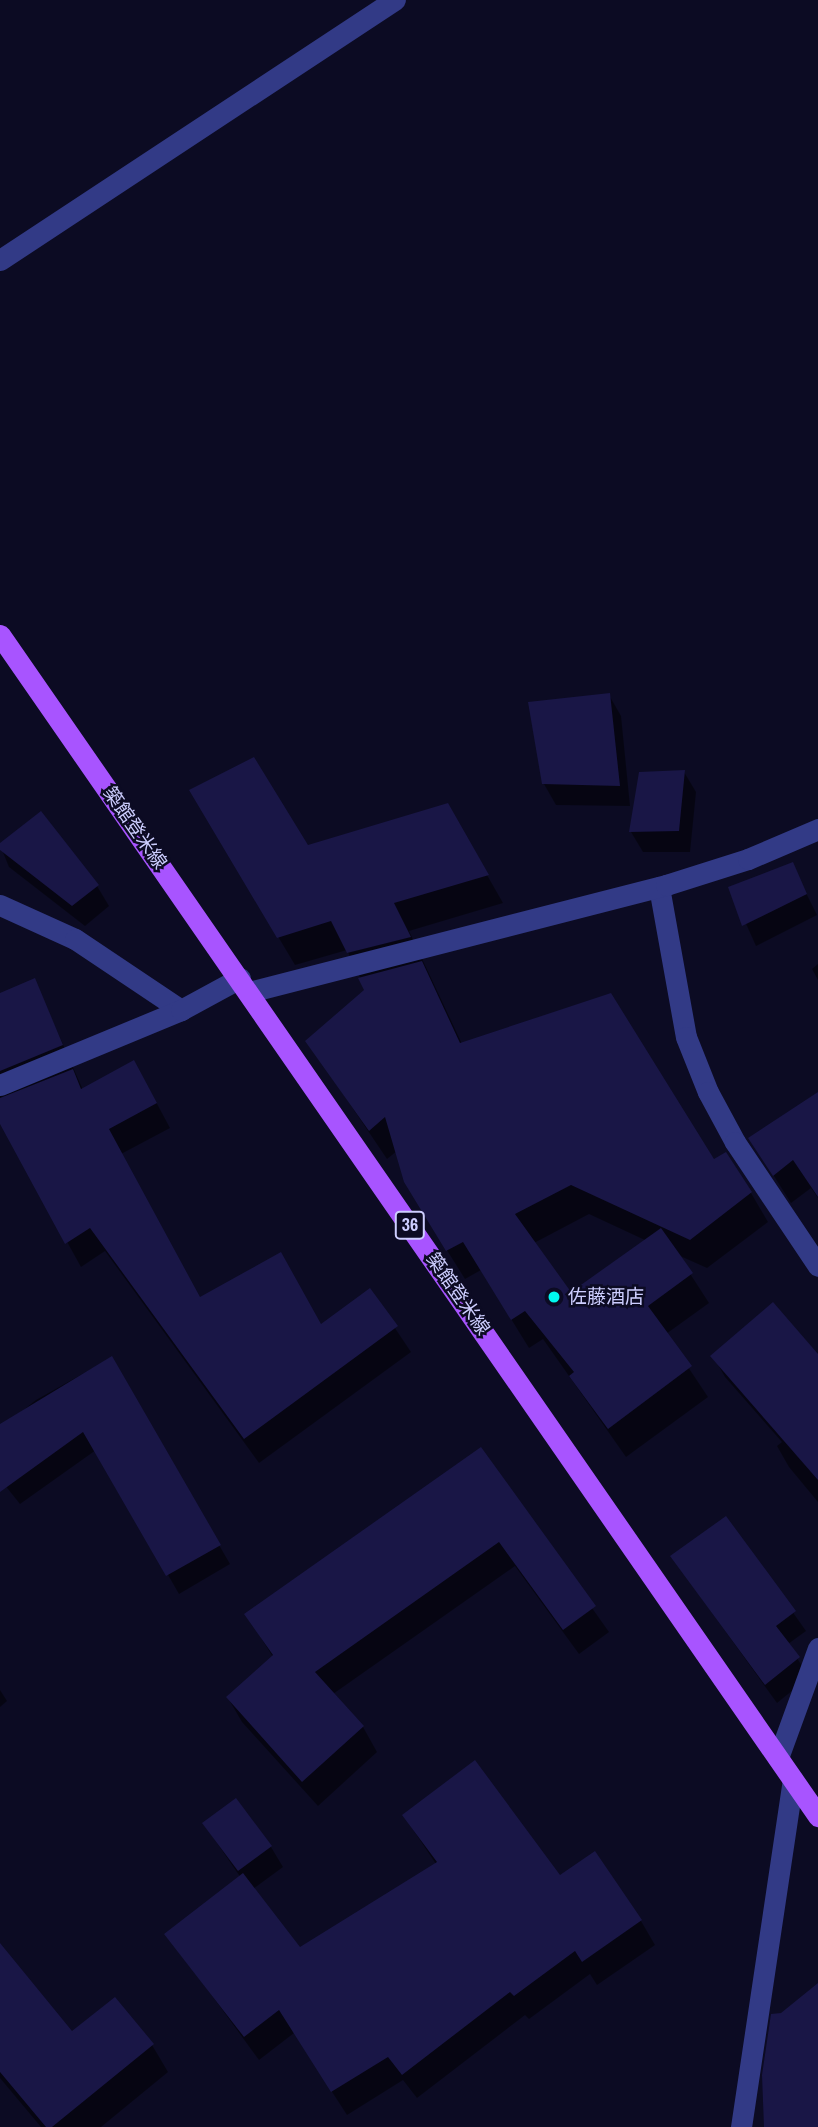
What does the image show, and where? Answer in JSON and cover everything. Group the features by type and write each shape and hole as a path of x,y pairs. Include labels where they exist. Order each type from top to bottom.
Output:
{"main road":[{"name":"築館登米線","path":"0,635 245,985 818,1816"}],"street":[{"path":"0,260 395,0"},
{"path":"0,1085 245,985 659,887 748,859 818,829"},
{"path":"659,887 686,1037 708,1092 735,1142 818,1266"},
{"path":"0,905 75,939 181,1010"},
{"path":"778,1758 818,1648"},
{"path":"741,2127 793,1780"}],"building":[{"path":"610,693 620,786 542,784 528,702"},
{"path":"254,757 308,845 448,803 489,875 394,903 411,937 347,953 331,921 277,938 189,790"},
{"path":"685,770 679,831 629,832 639,772"},
{"path":"41,811 99,885 72,906 0,850 0,843"},
{"path":"793,862 807,894 742,926 728,887"},
{"path":"422,961 460,1043 611,993 714,1159 726,1152 752,1192 690,1240 571,1185 515,1214 571,1292 661,1228 693,1273 648,1306 692,1366 608,1429 569,1376 574,1372 525,1311 511,1320 463,1242 446,1251 404,1182 385,1117 369,1131 305,1041 364,990 358,978"},
{"path":"35,978 63,1045 0,1071 0,993"},
{"path":"134,1060 157,1103 109,1129 200,1297 281,1252 321,1324 370,1288 398,1326 244,1439 90,1228 65,1244 0,1124 0,1098 73,1069 81,1089"},
{"path":"818,1092 818,1197 793,1160 773,1176 748,1138"},
{"path":"773,1302 818,1354 818,1480 710,1356"},
{"path":"112,1356 221,1545 166,1576 83,1432 0,1492 0,1424"},
{"path":"481,1447 596,1606 563,1630 499,1542 315,1672 364,1726 302,1782 226,1697 273,1655 244,1614"},
{"path":"726,1516 796,1611 776,1626 800,1657 765,1685 670,1556"},
{"path":"475,1760 560,1875 595,1851 642,1920 582,1962 575,1951 514,1996 510,1992 402,2075 388,2057 331,2092 279,2010 244,2037 164,1934 243,1873 300,1947 437,1862 402,1815"},
{"path":"236,1798 272,1846 238,1871 202,1823"},
{"path":"0,1943 72,2031 115,1997 154,2044 52,2127 46,2127 0,2072"},
{"path":"818,1983 818,2127 764,2127 762,2075 771,2014 781,2013"}],"place":[{"name":"佐藤酒店","path":"554,1297"}]}
